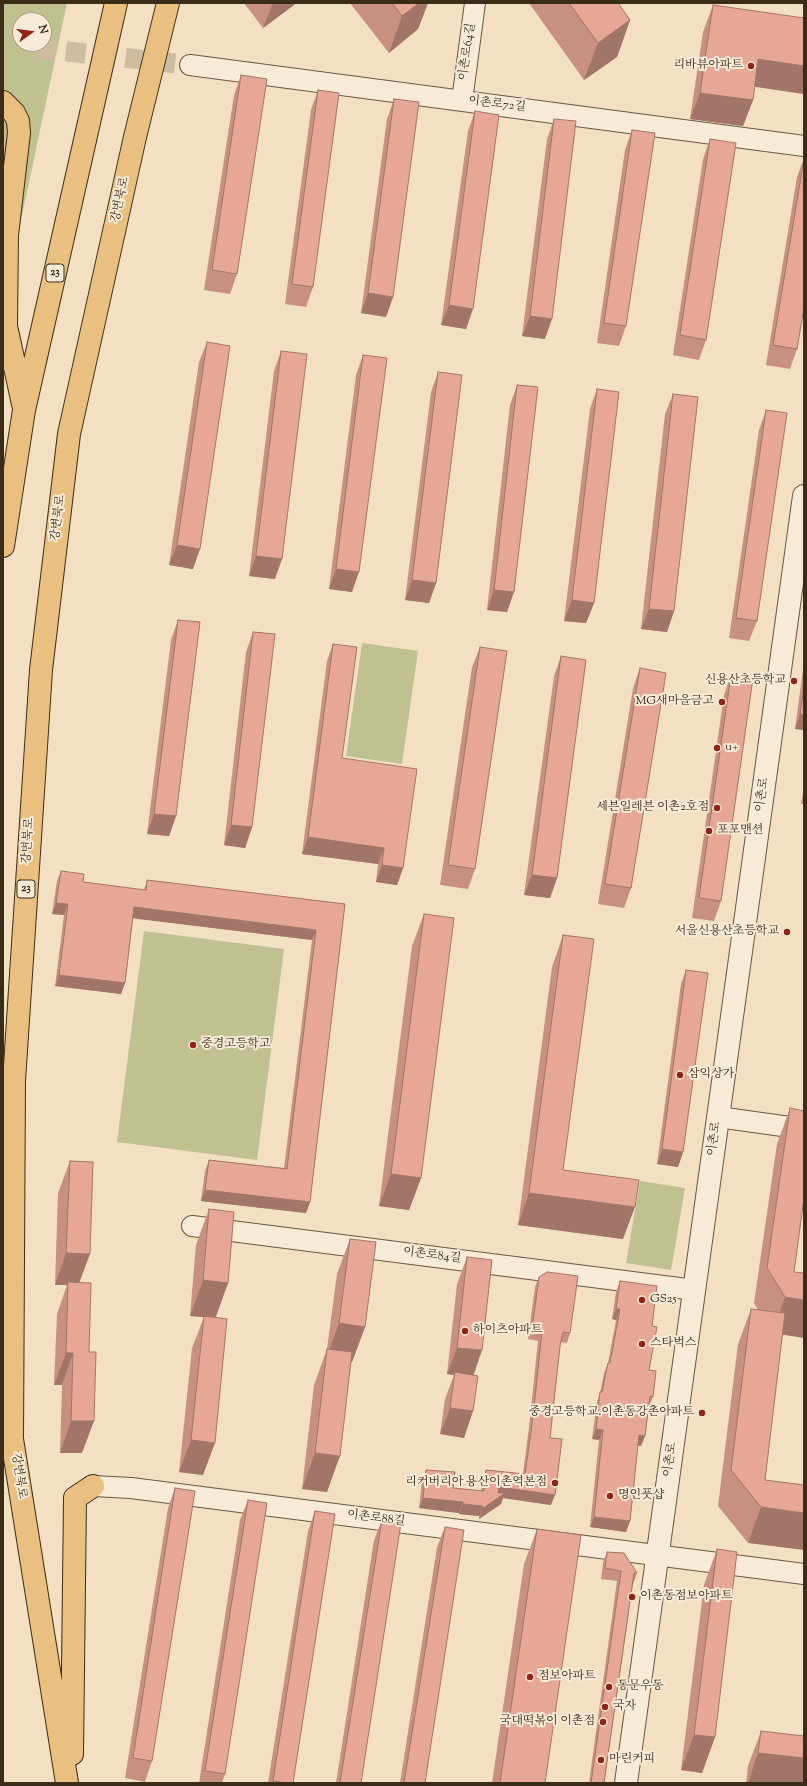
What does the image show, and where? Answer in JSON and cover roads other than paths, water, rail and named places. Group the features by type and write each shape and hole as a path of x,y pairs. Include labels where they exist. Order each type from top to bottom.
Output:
{"highway":[{"name":"23","path":"3,546 24,410 116,3"},
{"name":"강변북로","path":"67,1783 12,1439 14,1081 41,670 69,434 134,137 168,3"},
{"path":"3,102 14,113 18,121 19,133 7,235 6,326 24,410"},
{"path":"72,1783 75,1498 93,1486"}],"street":[{"name":"이촌로64길","path":"462,101 475,3"},
{"name":"이촌로72길","path":"190,65 804,146"},
{"name":"이촌로","path":"626,1783 804,500"},
{"path":"718,1117 804,1129"},
{"name":"이촌로84길","path":"192,1226 694,1290"},
{"name":"이촌로88길","path":"93,1486 131,1488 804,1574"}],"tunnel":[{"path":"52,50 190,65"}],"place":[{"name":"리바뷰아파트","path":"751,66"},
{"name":"신용산초등학교","path":"794,681"},
{"name":"MG새마을금고","path":"722,702"},
{"name":"u+","path":"717,748"},
{"name":"세븐일레븐 이촌2호점","path":"717,808"},
{"name":"포포맨션","path":"709,831"},
{"name":"서울신용산초등학교","path":"787,932"},
{"name":"중경고등학고","path":"193,1045"},
{"name":"삼익상가","path":"680,1075"},
{"name":"GS25","path":"642,1300"},
{"name":"하이츠아파트","path":"465,1331"},
{"name":"스타벅스","path":"642,1344"},
{"name":"중경고등학교.이촌동강촌아파트","path":"702,1413"},
{"name":"리커버리아 용산이촌역본점","path":"555,1483"},
{"name":"명인풋샵","path":"610,1496"},
{"name":"이촌동점보아파트","path":"632,1597"},
{"name":"점보아파트","path":"530,1677"},
{"name":"동문우동","path":"609,1687"},
{"name":"국자","path":"605,1707"},
{"name":"국대떡볶이 이촌점","path":"603,1722"},
{"name":"마린커피","path":"601,1760"}]}
